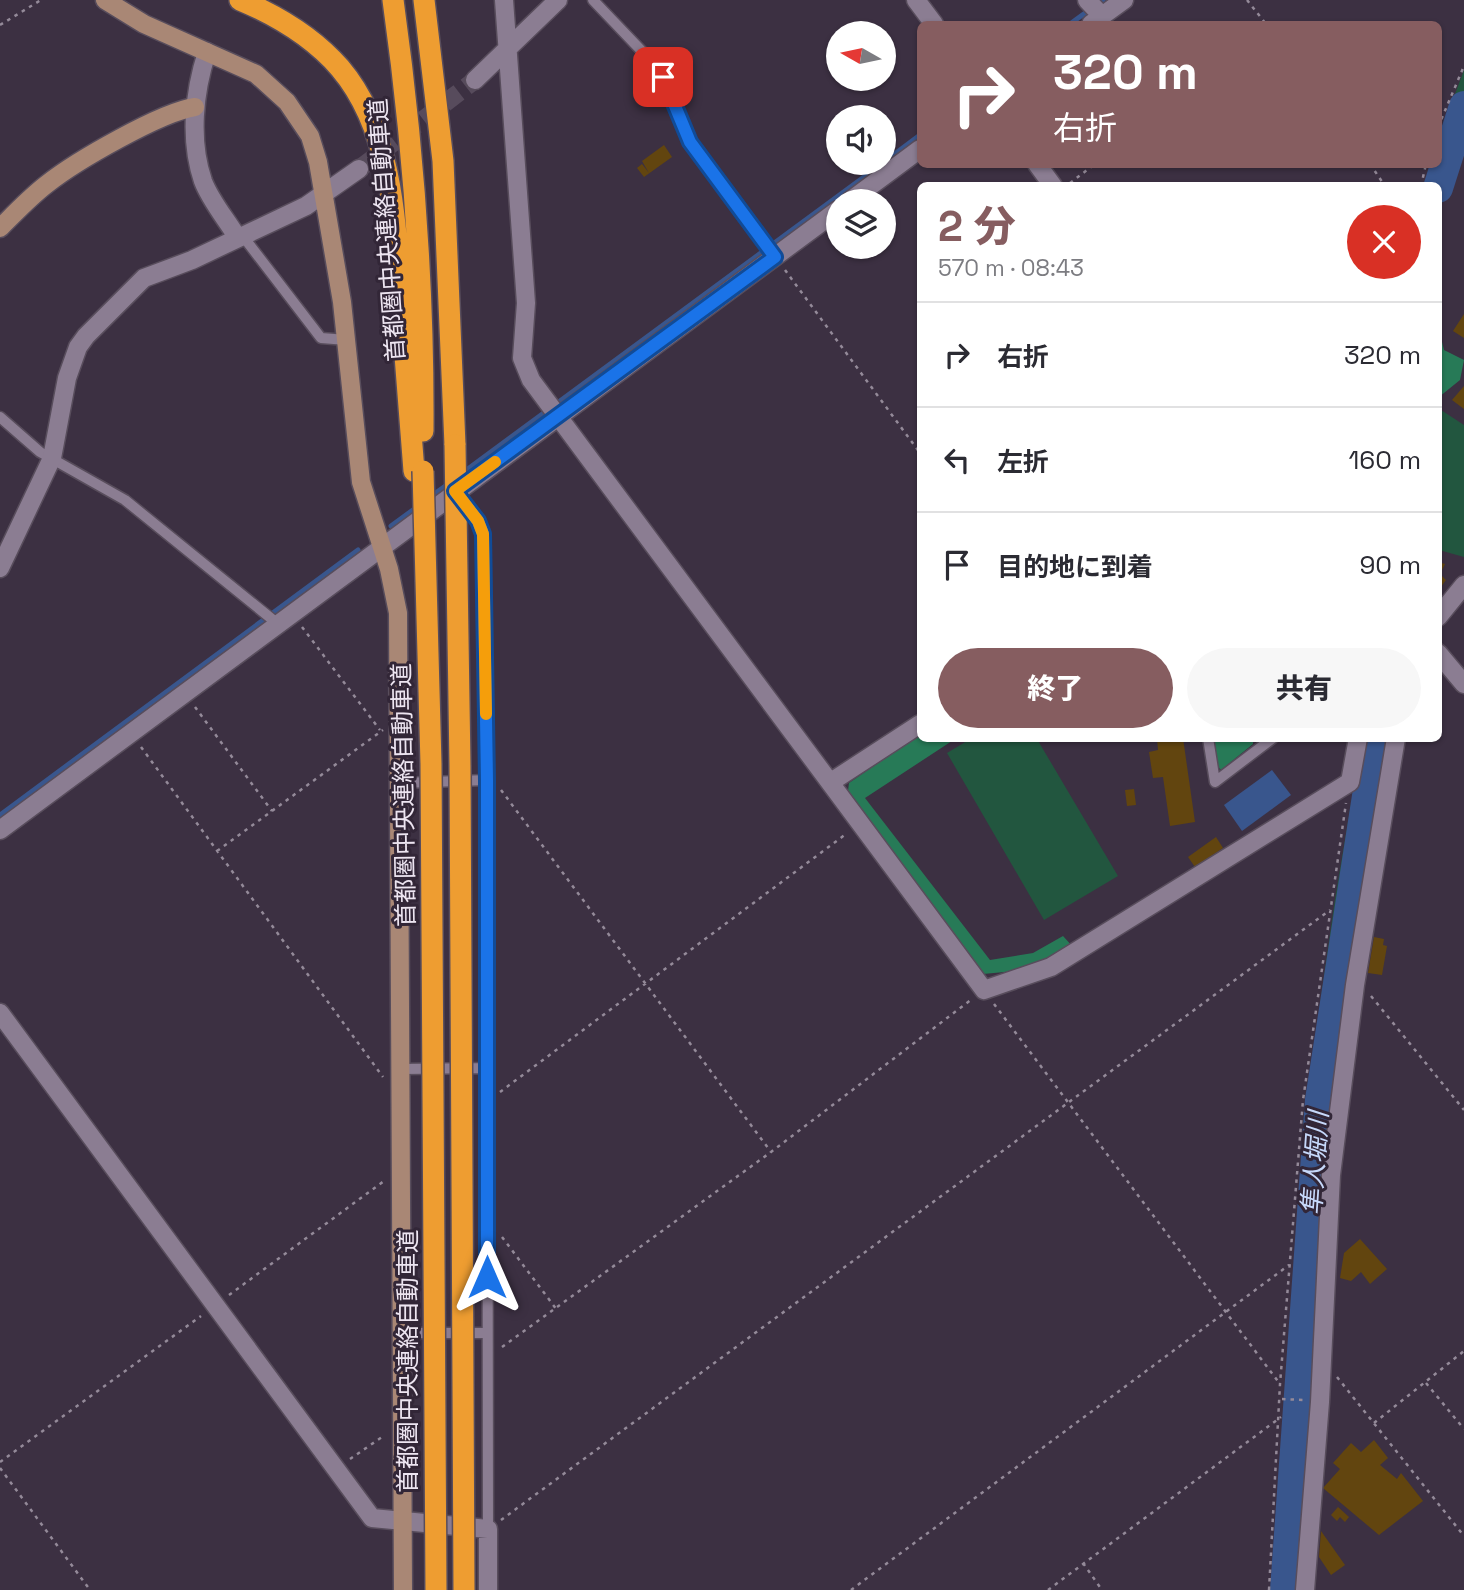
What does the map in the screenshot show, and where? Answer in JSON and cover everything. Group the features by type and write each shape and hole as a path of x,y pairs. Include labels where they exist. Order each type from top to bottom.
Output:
{"highway":[{"path":"240,0 291,26 318,45 353,86 373,125 396,240 418,471"},
{"name":"首都圏中央連絡自動車道","path":"393,0 418,252 424,359 418,471 429,690 436,1590"},
{"path":"427,7 443,161 455,445 460,766 464,1590"}],"street":[{"path":"105,0 144,24 256,74 287,102 310,136 324,194 347,340 360,482 395,591 398,612 402,1069 400,1431 403,1590"},
{"path":"504,0 526,303 522,359 531,380 862,822 984,990 1051,967 1350,782 1357,742"},
{"path":"475,80 558,0"},
{"path":"916,0 932,21"},
{"path":"1087,0 1096,20 1124,0"},
{"path":"208,52 195,107 204,183 239,236"},
{"path":"0,228 34,195 69,170 166,115 195,107"},
{"path":"866,189 917,151"},
{"path":"0,568 52,458 67,378 86,335 144,278 192,260 306,206 359,169"},
{"path":"0,830 826,219"},
{"path":"1442,612 1464,585"},
{"path":"1442,658 1464,684"},
{"path":"831,782 917,726"},
{"path":"1305,1590 1320,1402 1331,1175 1354,985 1395,742"},
{"path":"0,1013 217,1304 372,1518 401,1523 488,1529 488,1590"}],"lane":[{"path":"593,0 657,67 690,142 775,257"},
{"path":"239,236 321,338 347,340"},
{"path":"0,417 40,452 125,500 285,619"},
{"path":"455,491 478,521 483,534 487,780 488,1529"},
{"path":"1209,742 1215,782 1268,742"},
{"path":"401,783 487,780"},
{"path":"402,1069 486,1068"},
{"path":"401,1333 487,1333"}],"path":[{"path":"0,25 41,0"},
{"path":"1247,0 1264,21"},
{"path":"1442,118 1464,66"},
{"path":"1072,182 1090,168"},
{"path":"775,257 917,449"},
{"path":"285,619 380,730"},
{"path":"185,693 272,811"},
{"path":"217,851 380,730 400,730"},
{"path":"131,733 382,1077 402,1069"},
{"path":"487,780 497,785 771,1152"},
{"path":"1269,1590 1282,1399 1280,1384 1303,1100 1350,782"},
{"path":"486,1102 862,822"},
{"path":"488,1529 1330,910"},
{"path":"1354,985 1364,986 1464,1110"},
{"path":"488,1356 556,1310 771,1152 984,990 1066,1103 1280,1384"},
{"path":"0,1462 382,1181 402,1176"},
{"path":"487,1221 556,1310"},
{"path":"851,1590 1289,1265"},
{"path":"1374,1423 1464,1351"},
{"path":"1322,1368 1331,1368 1464,1536"},
{"path":"1425,1382 1464,1429"},
{"path":"1282,1399 1320,1402"},
{"path":"1048,1590 1281,1417"},
{"path":"336,1469 385,1434 400,1431"},
{"path":"0,1468 90,1590"},
{"path":"1083,1563 1102,1590"}],"green space":[{"path":"1464,70 1464,94 1442,153 1442,129"},
{"path":"1442,342 1444,350 1464,360 1460,380 1442,395"},
{"path":"1442,411 1464,425 1464,557 1442,551"},
{"path":"917,736 917,742 950,742 865,798 990,960 1033,953 1063,936 1073,947 1035,969 983,974 848,791 849,783"},
{"path":"965,742 1039,742 1118,876 1044,920 947,753"},
{"path":"1212,742 1253,742 1221,770 1216,764"},
{"path":"1361,742 1372,742 1344,897 1318,1095 1298,1394 1287,1390 1304,1118 1335,899"},
{"path":"1379,742 1388,742 1329,1134 1312,1395 1306,1394 1322,1127 1353,897"},
{"path":"1296,1406 1280,1590 1271,1590 1285,1407"},
{"path":"1304,1407 1311,1408 1298,1590 1289,1590"}],"water":[{"path":"1272,770 1291,795 1242,831 1224,805"}],"building":[{"path":"664,145 672,157 644,177 637,168 642,164 649,173 642,161"},
{"path":"1464,314 1464,338 1453,331"},
{"path":"1464,386 1464,409 1452,400"},
{"path":"1157,742 1184,742 1195,822 1170,826 1163,777 1153,778 1149,752 1158,750"},
{"path":"1134,789 1136,805 1127,806 1125,790"},
{"path":"1216,837 1223,848 1195,867 1188,857"},
{"path":"1374,937 1384,939 1383,945 1387,946 1382,975 1368,973"},
{"path":"1360,1239 1387,1269 1370,1284 1361,1272 1351,1281 1340,1278 1344,1253"},
{"path":"1374,1440 1388,1458 1380,1465 1397,1479 1401,1473 1423,1501 1379,1535 1323,1488 1340,1469 1333,1463 1351,1443 1361,1452"},
{"path":"1338,1507 1349,1517 1345,1522 1340,1517 1337,1521 1331,1515"},
{"path":"1321,1531 1345,1565 1331,1575 1319,1557"}],"waterway":[{"path":"1074,21 1103,0"},
{"name":"隼人堀川","path":"1440,182 1464,106"},
{"path":"896,153 917,137"},
{"path":"461,474 867,175"},
{"path":"430,497 451,482"},
{"path":"391,526 417,507"},
{"path":"0,815 358,550"},
{"name":"隼人堀川","path":"1285,1590 1320,1100 1375,742"}],"tunnel":[{"path":"359,169 475,80"}],"slow traffic":[{"path":"486,714 483,534 478,521 455,491 495,462"}],"route":[{"path":"487,1277 487,780 483,534 478,521 455,491 775,257 690,142 663,77"}]}
